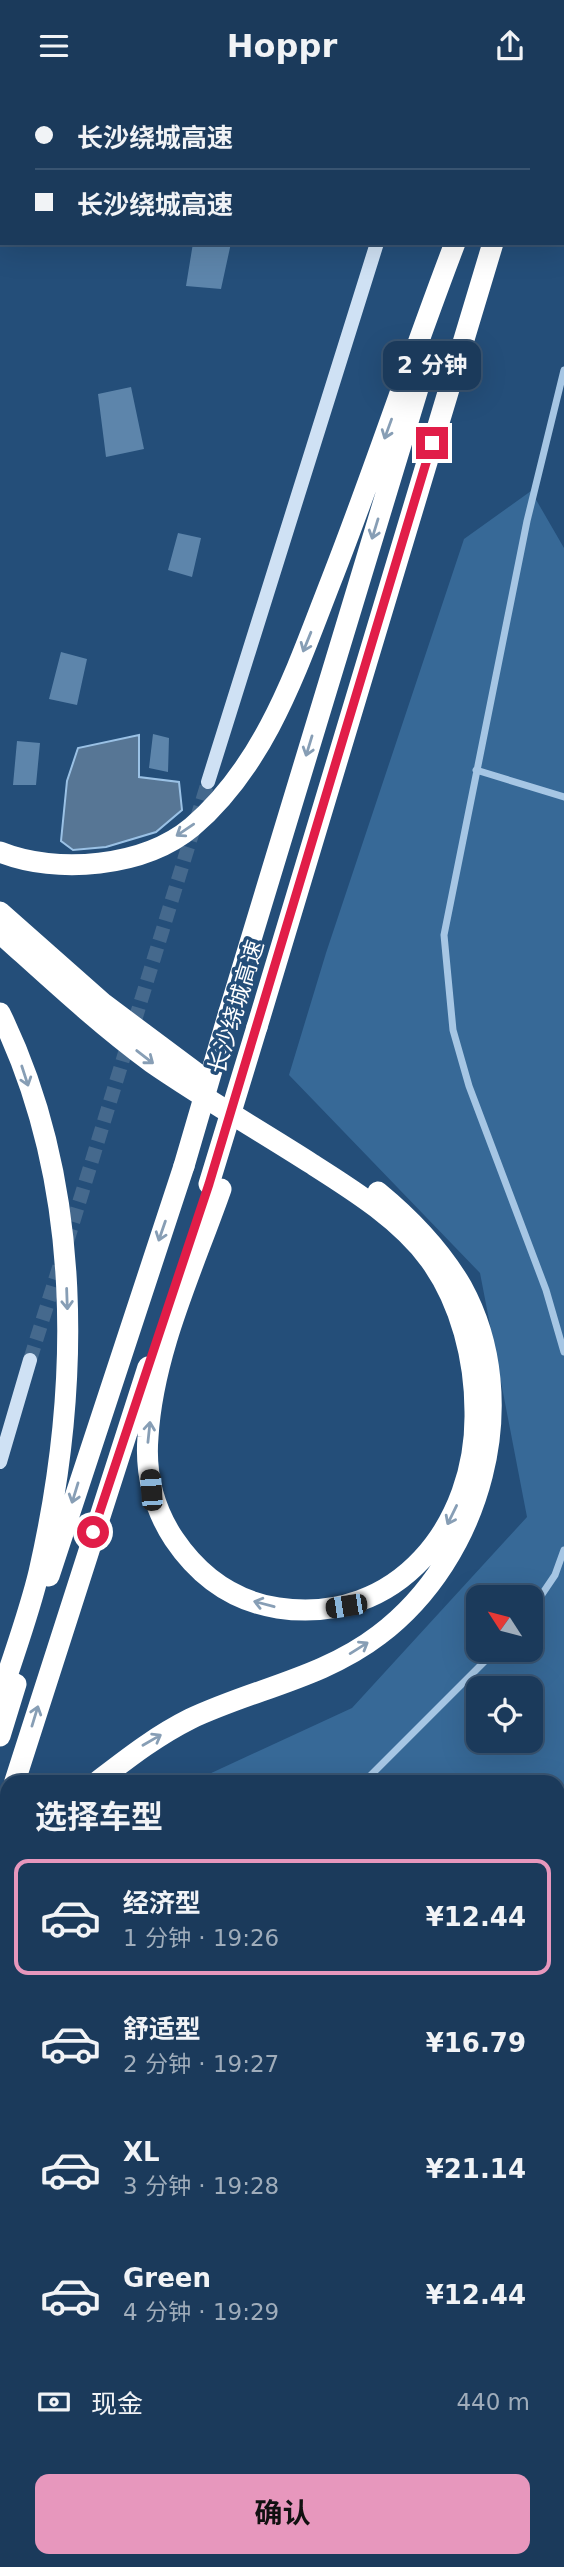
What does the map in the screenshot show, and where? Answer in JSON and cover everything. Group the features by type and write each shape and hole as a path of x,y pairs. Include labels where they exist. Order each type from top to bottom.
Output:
{"highway":[{"path":"0,852 54,863 104,862 151,850 191,827 234,782 271,727 308,642 448,274 455,245"},
{"name":"长沙绕城高速","path":"0,1736 80,1475 184,1166 448,274 461,245"},
{"path":"0,933 151,1061 361,1195 430,1260 451,1299 466,1339 475,1392 476,1431 468,1480 449,1523 422,1560 387,1590 346,1606 306,1612 264,1606 227,1591 193,1567 166,1527 151,1490 147,1440 157,1373 215,1187 263,1030 319,824 491,245"},
{"path":"0,912 104,1004 180,1063 366,1182 408,1217 440,1253 463,1289 484,1343 490,1393 487,1460 472,1512 445,1564 415,1601 379,1635 331,1665 191,1719 145,1744 106,1775"},
{"path":"0,1013 13,1038 41,1125 58,1207 68,1295 68,1373 59,1464 38,1573 0,1698"},
{"path":"17,1775 97,1520 215,1187"}],"street":[{"path":"208,782 376,245"},
{"path":"564,370 527,521 444,935 453,1030 470,1086 546,1290 564,1352"},
{"path":"476,770 564,797"},
{"path":"0,1462 30,1360"},
{"path":"543,1593 555,1575 564,1550"},
{"path":"371,1775 483,1663"}],"shaded area":[{"path":"531,491 564,548 564,1775 207,1775 352,1708 527,1517 480,1273 289,1075 326,953 464,539"},
{"path":"139,735 139,777 179,782 182,810 156,832 106,847 73,850 61,841 67,781 78,748"}],"building":[{"path":"193,245 231,245 221,289 186,286"},
{"path":"131,387 144,449 106,457 98,394"},
{"path":"178,533 201,538 192,577 168,570"},
{"path":"61,652 87,659 77,705 49,699"},
{"path":"153,734 169,738 168,772 149,768"},
{"path":"17,741 40,743 36,785 13,785"}],"tunnel":[{"path":"67,1242 208,782"},
{"path":"30,1360 61,1261"}],"route":[{"path":"93,1532 209,1184 432,443"}]}
